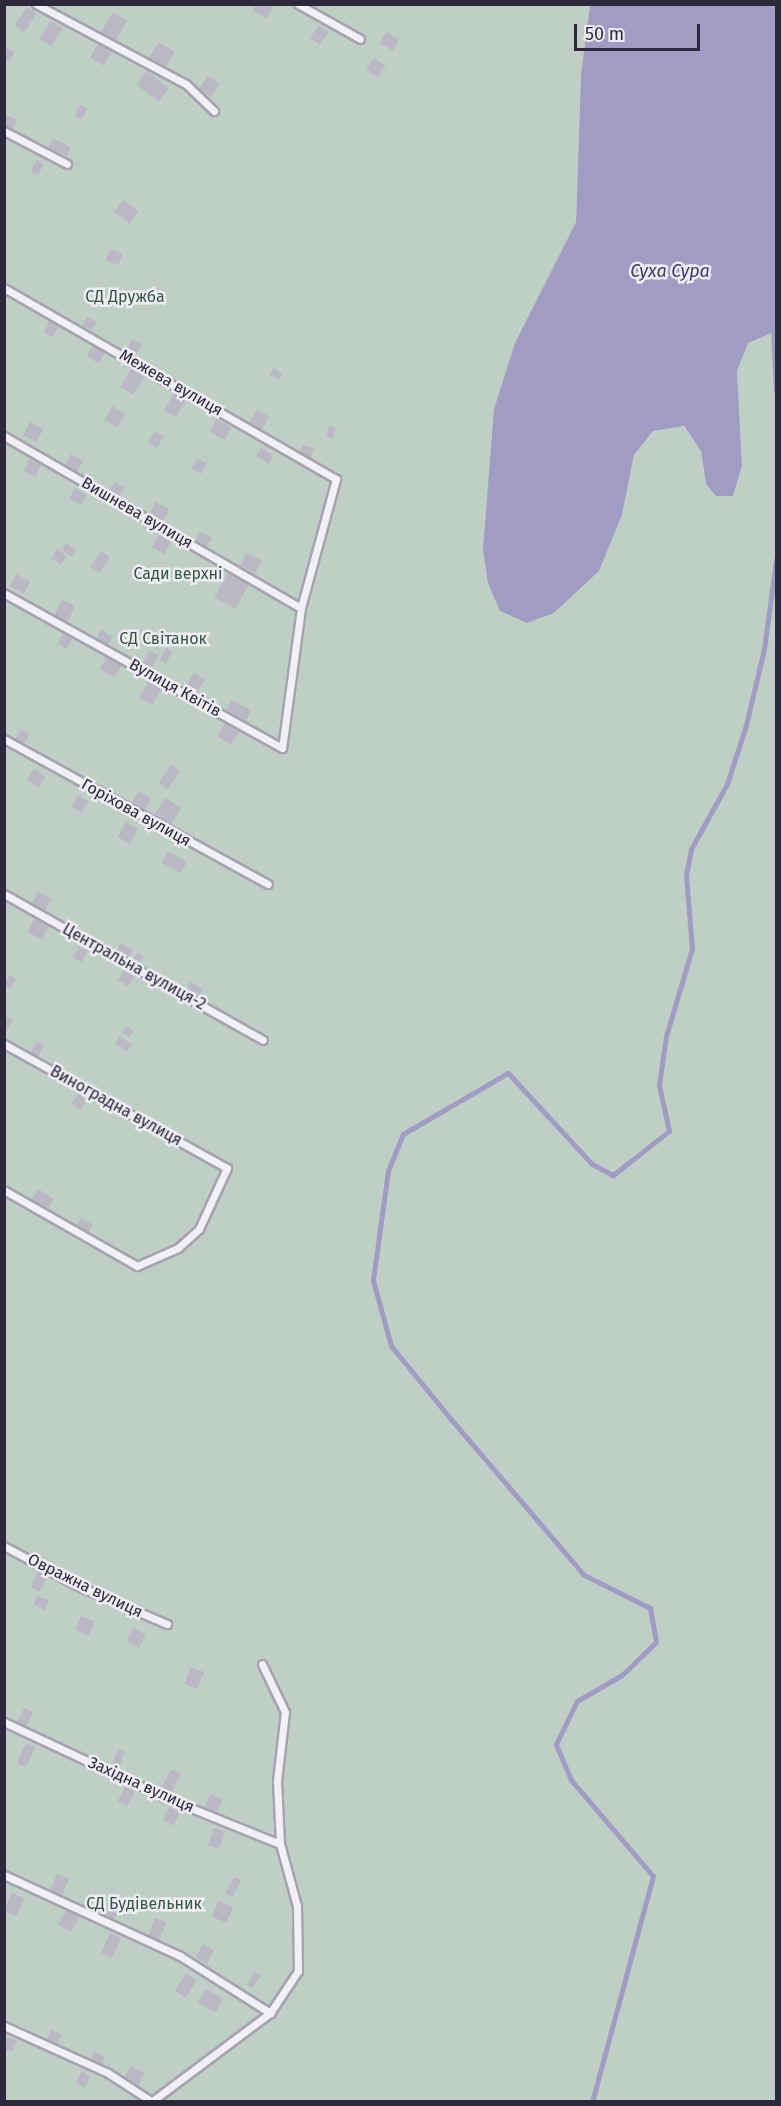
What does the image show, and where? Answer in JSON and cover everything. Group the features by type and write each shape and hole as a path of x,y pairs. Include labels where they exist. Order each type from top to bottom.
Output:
{"lane":[{"path":"36,4 186,84 214,111"},
{"path":"298,4 360,39"},
{"path":"4,131 67,164"},
{"name":"Межева вулиця","path":"4,288 336,479 301,608"},
{"name":"Вишнева вулиця","path":"4,436 301,608"},
{"name":"Вулиця Квітів","path":"4,593 282,748 301,608"},
{"name":"Горіхова вулиця","path":"4,739 268,884"},
{"name":"Центральна вулиця-2","path":"4,894 263,1040"},
{"name":"Виноградна вулиця","path":"4,1044 227,1168 198,1229 178,1248 137,1266 4,1190"},
{"name":"Овражна вулиця","path":"4,1546 76,1585 167,1624"},
{"path":"4,2026 108,2073 151,2101 270,2013 298,1971 297,1906 280,1844 277,1781 285,1712 262,1664"},
{"name":"Західна вулиця","path":"4,1722 164,1797 280,1844"},
{"path":"4,1875 180,1956 270,2013"}],"green space":[{"path":"5,5 590,5 581,74 576,222 515,343 527,623 554,613 599,571 622,515 634,455 653,431 683,426 701,451 706,484 733,496 742,466 737,371 748,343 776,331 776,2101 5,2102"}],"water":[{"name":"Суха Сура","path":"590,5 776,5 776,331 748,343 737,371 742,466 733,496 716,496 706,484 701,451 684,426 653,431 634,455 622,515 599,571 554,613 527,623 500,611 488,583 483,549 494,409 515,343 576,222 581,74"}],"building":[{"path":"256,4 274,4 267,18 253,11"},
{"path":"27,7 37,14 24,32 14,25"},
{"path":"113,12 128,21 114,44 99,35"},
{"path":"50,21 62,28 52,46 40,39"},
{"path":"319,25 329,32 320,45 310,38"},
{"path":"386,32 399,39 393,51 380,43"},
{"path":"159,42 175,52 164,70 148,60"},
{"path":"98,44 112,52 104,66 90,58"},
{"path":"4,47 14,52 9,62 4,60"},
{"path":"374,58 386,66 378,77 366,70"},
{"path":"147,71 169,88 159,102 137,84"},
{"path":"208,76 220,84 211,97 199,89"},
{"path":"80,105 87,108 83,119 75,116"},
{"path":"4,114 17,120 12,131 4,128"},
{"path":"53,138 71,147 66,156 48,147"},
{"path":"37,160 44,164 37,175 31,171"},
{"path":"123,200 138,211 130,223 114,212"},
{"path":"110,249 123,254 119,265 106,260"},
{"path":"87,317 97,322 92,330 82,325"},
{"path":"49,321 59,326 53,337 44,333"},
{"path":"132,339 142,344 135,358 125,353"},
{"path":"93,345 105,352 99,363 86,356"},
{"path":"132,368 145,376 133,395 120,387"},
{"path":"274,368 283,374 279,380 270,375"},
{"path":"174,393 186,400 176,417 164,410"},
{"path":"112,406 125,413 118,427 104,420"},
{"path":"257,410 269,417 260,433 248,426"},
{"path":"217,419 232,428 224,440 210,431"},
{"path":"30,422 43,429 36,442 23,435"},
{"path":"329,426 336,428 333,439 326,437"},
{"path":"155,431 164,436 157,448 148,443"},
{"path":"302,445 314,448 311,459 299,456"},
{"path":"261,448 273,455 268,464 256,457"},
{"path":"71,454 83,461 76,473 64,466"},
{"path":"197,458 207,463 201,474 192,469"},
{"path":"30,459 41,465 35,477 24,470"},
{"path":"114,482 124,487 119,497 108,491"},
{"path":"75,488 87,495 81,505 69,498"},
{"path":"156,502 169,509 162,523 148,516"},
{"path":"201,531 212,538 205,550 194,543"},
{"path":"159,535 171,542 164,554 152,547"},
{"path":"66,543 76,549 71,557 62,550"},
{"path":"57,549 67,556 61,565 51,558"},
{"path":"101,551 110,557 99,573 90,567"},
{"path":"246,553 261,560 255,573 240,566"},
{"path":"228,572 249,583 236,609 214,598"},
{"path":"16,574 30,581 24,594 10,586"},
{"path":"61,600 75,606 68,622 54,616"},
{"path":"101,630 112,636 107,647 95,640"},
{"path":"64,632 73,638 66,649 58,644"},
{"path":"166,648 172,651 166,664 160,660"},
{"path":"149,650 159,655 152,669 142,664"},
{"path":"108,655 123,664 114,677 100,669"},
{"path":"194,673 205,680 194,697 183,690"},
{"path":"149,680 162,687 153,705 140,698"},
{"path":"232,700 251,711 246,721 227,710"},
{"path":"226,722 240,730 231,745 218,737"},
{"path":"21,729 30,734 24,744 15,739"},
{"path":"171,765 180,771 168,789 159,783"},
{"path":"34,769 46,777 38,788 27,780"},
{"path":"139,791 151,798 144,811 132,804"},
{"path":"78,795 88,801 82,812 71,806"},
{"path":"165,798 181,808 169,827 153,817"},
{"path":"126,822 138,829 130,844 118,837"},
{"path":"168,851 187,862 181,873 162,862"},
{"path":"38,892 51,899 45,911 31,904"},
{"path":"35,918 49,925 42,940 28,932"},
{"path":"121,943 133,950 128,960 116,953"},
{"path":"79,946 88,951 81,962 73,957"},
{"path":"137,953 144,957 138,967 132,962"},
{"path":"124,970 134,976 128,986 118,980"},
{"path":"10,975 16,979 10,989 4,984"},
{"path":"190,982 203,988 198,997 186,991"},
{"path":"4,1016 13,1020 4,1036"},
{"path":"126,1026 134,1031 129,1038 122,1033"},
{"path":"120,1036 131,1044 127,1051 115,1044"},
{"path":"36,1042 44,1045 38,1057 31,1053"},
{"path":"78,1094 87,1100 80,1110 71,1104"},
{"path":"38,1189 54,1199 47,1211 31,1201"},
{"path":"81,1218 93,1225 88,1234 76,1227"},
{"path":"38,1571 47,1575 40,1592 31,1587"},
{"path":"37,1596 49,1600 45,1610 34,1605"},
{"path":"81,1616 95,1622 89,1636 75,1630"},
{"path":"133,1628 146,1634 139,1648 127,1642"},
{"path":"191,1667 204,1672 198,1689 185,1684"},
{"path":"24,1708 33,1712 26,1728 17,1724"},
{"path":"26,1743 35,1747 26,1767 17,1763"},
{"path":"118,1749 125,1752 118,1769 112,1766"},
{"path":"171,1769 181,1774 171,1794 161,1789"},
{"path":"125,1787 135,1792 128,1806 118,1801"},
{"path":"211,1794 223,1800 215,1815 203,1809"},
{"path":"169,1807 180,1812 174,1826 163,1821"},
{"path":"214,1828 225,1832 219,1849 208,1845"},
{"path":"57,1874 69,1879 62,1896 50,1891"},
{"path":"234,1877 241,1880 233,1897 225,1894"},
{"path":"12,1893 24,1898 16,1916 4,1911"},
{"path":"109,1901 120,1906 114,1919 103,1914"},
{"path":"218,1901 233,1907 226,1923 212,1917"},
{"path":"66,1910 79,1917 71,1932 58,1925"},
{"path":"155,1918 166,1922 159,1941 148,1937"},
{"path":"110,1933 121,1938 112,1958 101,1953"},
{"path":"203,1944 214,1950 207,1963 196,1957"},
{"path":"255,1972 261,1976 252,1988 247,1984"},
{"path":"186,1973 197,1980 186,1998 175,1991"},
{"path":"206,1989 223,1999 215,2013 198,2003"},
{"path":"51,2030 61,2034 57,2045 47,2041"},
{"path":"7,2037 17,2041 12,2052 4,2049"},
{"path":"94,2052 105,2057 100,2067 90,2062"},
{"path":"130,2066 144,2073 138,2085 124,2078"},
{"path":"82,2071 91,2077 84,2088 76,2083"}],"waterway":[{"path":"773,329 776,390"},
{"path":"592,2102 653,1876 571,1780 556,1744 577,1701 622,1675 656,1642 650,1608 584,1575 450,1418 391,1346 373,1280 388,1171 403,1134 508,1073 592,1164 613,1175 669,1131 659,1085 666,1036 692,949 686,875 691,849 727,784 746,725 764,649 776,560"}],"park label":[{"name":"СД Дружба","path":"125,297"},
{"name":"Сади верхні","path":"178,574"},
{"name":"СД Світанок","path":"163,639"},
{"name":"СД Будівельник","path":"144,1904"}]}
